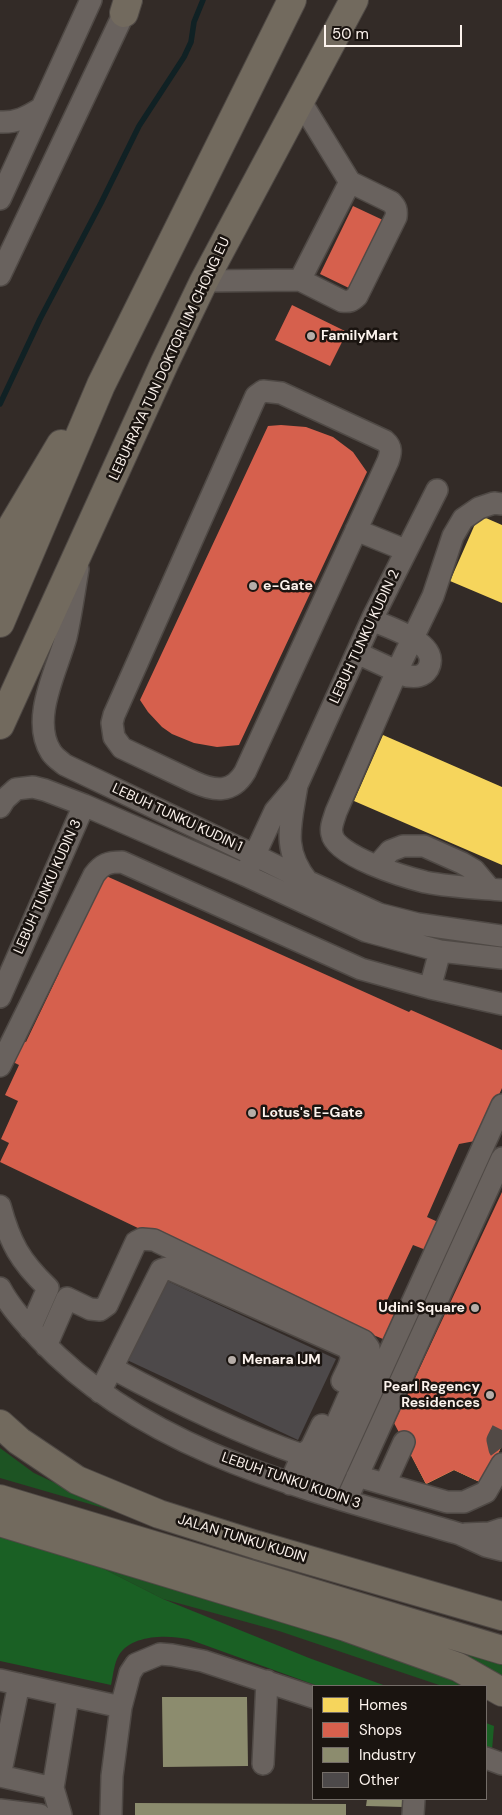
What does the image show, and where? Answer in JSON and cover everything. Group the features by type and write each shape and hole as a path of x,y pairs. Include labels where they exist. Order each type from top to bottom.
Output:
{"highway":[{"path":"0,622 101,385 292,0"},
{"name":"LEBUHRAYA TUN DOKTOR LIM CHONG EU","path":"0,726 204,280 354,0"},
{"path":"0,546 65,438 101,385"},
{"path":"0,573 65,438"},
{"name":"JALAN TUNKU KUDIN","path":"0,1424 20,1441 78,1480 159,1514 257,1545 502,1616"},
{"path":"0,1499 502,1650"},
{"path":"0,1522 346,1626 458,1667 502,1692"},
{"path":"196,1558 295,1596 346,1626"}],"street":[{"path":"3,191 92,0"},
{"path":"0,275 128,4"},
{"path":"204,280 300,280 342,301 348,302 357,296 396,217 397,211 391,202 350,182 301,102"},
{"path":"0,122 14,122 40,109"},
{"path":"0,163 3,191"},
{"path":"300,280 350,182"},
{"path":"271,391 281,393 389,444 391,449 388,461 356,530 245,772 238,782 227,788 211,789 122,748 114,737 112,723 114,715 256,396 263,392 271,391"},
{"name":"LEBUH TUNKU KUDIN 2","path":"245,875 275,810 296,785 405,550 437,490"},
{"path":"496,890 426,882 393,873 344,851 336,844 332,835 332,825 397,671 433,596 453,536 463,519 479,508 494,503 502,504"},
{"path":"356,530 405,550"},
{"name":"LEBUH TUNKU KUDIN 1","path":"80,551 66,637 45,706 44,730 47,743 52,753 65,765 308,882 379,914 418,924 502,936"},
{"path":"372,620 413,639"},
{"path":"357,653 397,671"},
{"name":"LEBUH TUNKU KUDIN 2","path":"296,785 290,830 290,846 296,864 308,882"},
{"name":"LEBUH TUNKU KUDIN 1","path":"0,807 5,799 16,789 33,787 84,805 245,875 366,931 440,952 502,958"},
{"name":"LEBUH TUNKU KUDIN 3","path":"0,997 84,805"},
{"path":"377,866 390,851 403,846 424,846 474,870 496,890"},
{"path":"0,1066 94,876 101,866 110,862 122,862 361,969 430,988 502,1004"},
{"path":"430,988 440,952"},
{"path":"308,1489 502,1105"},
{"path":"346,1501 502,1158"},
{"path":"0,1206 7,1232 18,1254 29,1270 48,1288 30,1329"},
{"path":"46,1346 67,1298 90,1309 100,1310 107,1305 136,1242 142,1238 154,1240 364,1341 369,1348 368,1352 308,1489"},
{"path":"100,1392 161,1270 167,1268 346,1347 351,1351 352,1358 350,1363 311,1448 302,1455"},
{"name":"LEBUH TUNKU KUDIN 3","path":"0,1288 30,1329 70,1369 100,1392 152,1423 198,1447 248,1469 346,1501 460,1534 486,1546 502,1550"},
{"path":"112,1368 196,1411 281,1448 302,1455"},
{"path":"392,1486 408,1450"},
{"path":"302,1455 308,1489"},
{"path":"358,1476 446,1502 464,1502 486,1492 502,1464"},
{"name":"LEBUH TUNKU KUDIN 3","path":"460,1534 490,1533 502,1529"},
{"path":"111,1815 112,1776 122,1707 130,1673 136,1664 160,1654 172,1655 203,1661 312,1697"},
{"path":"263,1764 267,1681"},
{"path":"53,1788 0,1776 9,1682 122,1707"},
{"path":"60,1815 53,1788 68,1696"},
{"path":"487,1758 502,1764"},
{"path":"413,1815 414,1800"},
{"path":"0,1810 40,1815"}],"green space":[{"path":"0,1448 34,1473 114,1511 0,1478"},
{"path":"0,1536 98,1566 163,1599 309,1658 383,1685 315,1685 188,1639 171,1637 141,1640 125,1648 116,1662 111,1685 0,1661"},
{"path":"98,1566 353,1643 416,1664 461,1685 439,1685 279,1631 163,1599"},
{"path":"456,1651 502,1665 502,1676"},
{"path":"487,1723 494,1726 492,1750 487,1748"}],"building: Homes":[{"path":"479,515 502,525 502,603 450,581"},
{"path":"383,735 502,787 502,865 354,801"},
{"name":"Pearl Regency Residences","path":"502,1343 502,1445 484,1484 454,1470 426,1484 407,1447 469,1416"}],"building: Shops":[{"path":"353,206 385,221 351,289 320,274"},
{"name":"FamilyMart","path":"292,305 347,332 330,366 275,340"},
{"name":"e-Gate","path":"268,426 306,427 333,437 353,452 367,472 239,745 217,747 194,743 172,734 162,727 140,700"},
{"name":"Lotus's E-Gate","path":"104,875 409,1012 411,1010 502,1050 502,1088 485,1126 475,1141 459,1144 427,1217 438,1222 426,1250 413,1245 384,1307 396,1311 383,1339 327,1316 326,1318 0,1162 9,1143 1,1139 18,1101 5,1095 19,1065 9,1060 19,1039 26,1042 59,973 51,970"},
{"name":"Udini Square","path":"502,1192 502,1445 484,1484 454,1470 426,1484 394,1423"}],"building: Industry":[{"path":"162,1697 247,1697 248,1766 163,1767"},
{"path":"367,1800 404,1800 403,1807 366,1806"},
{"path":"135,1803 346,1804 346,1815 135,1815"}],"building: Other":[{"name":"Menara IJM","path":"165,1280 336,1359 298,1440 127,1360"}],"waterway":[{"path":"0,404 40,319 139,126 184,57 191,42 194,22 203,0"}],"tunnel":[{"path":"502,1430 497,1440 502,1453"}],"place":[{"name":"FamilyMart","path":"311,336"},
{"name":"e-Gate","path":"253,586"},
{"name":"Lotus's E-Gate","path":"252,1113"},
{"name":"Udini Square","path":"475,1308"},
{"name":"Menara IJM","path":"232,1360"},
{"name":"Pearl Regency Residences","path":"490,1395"}]}
